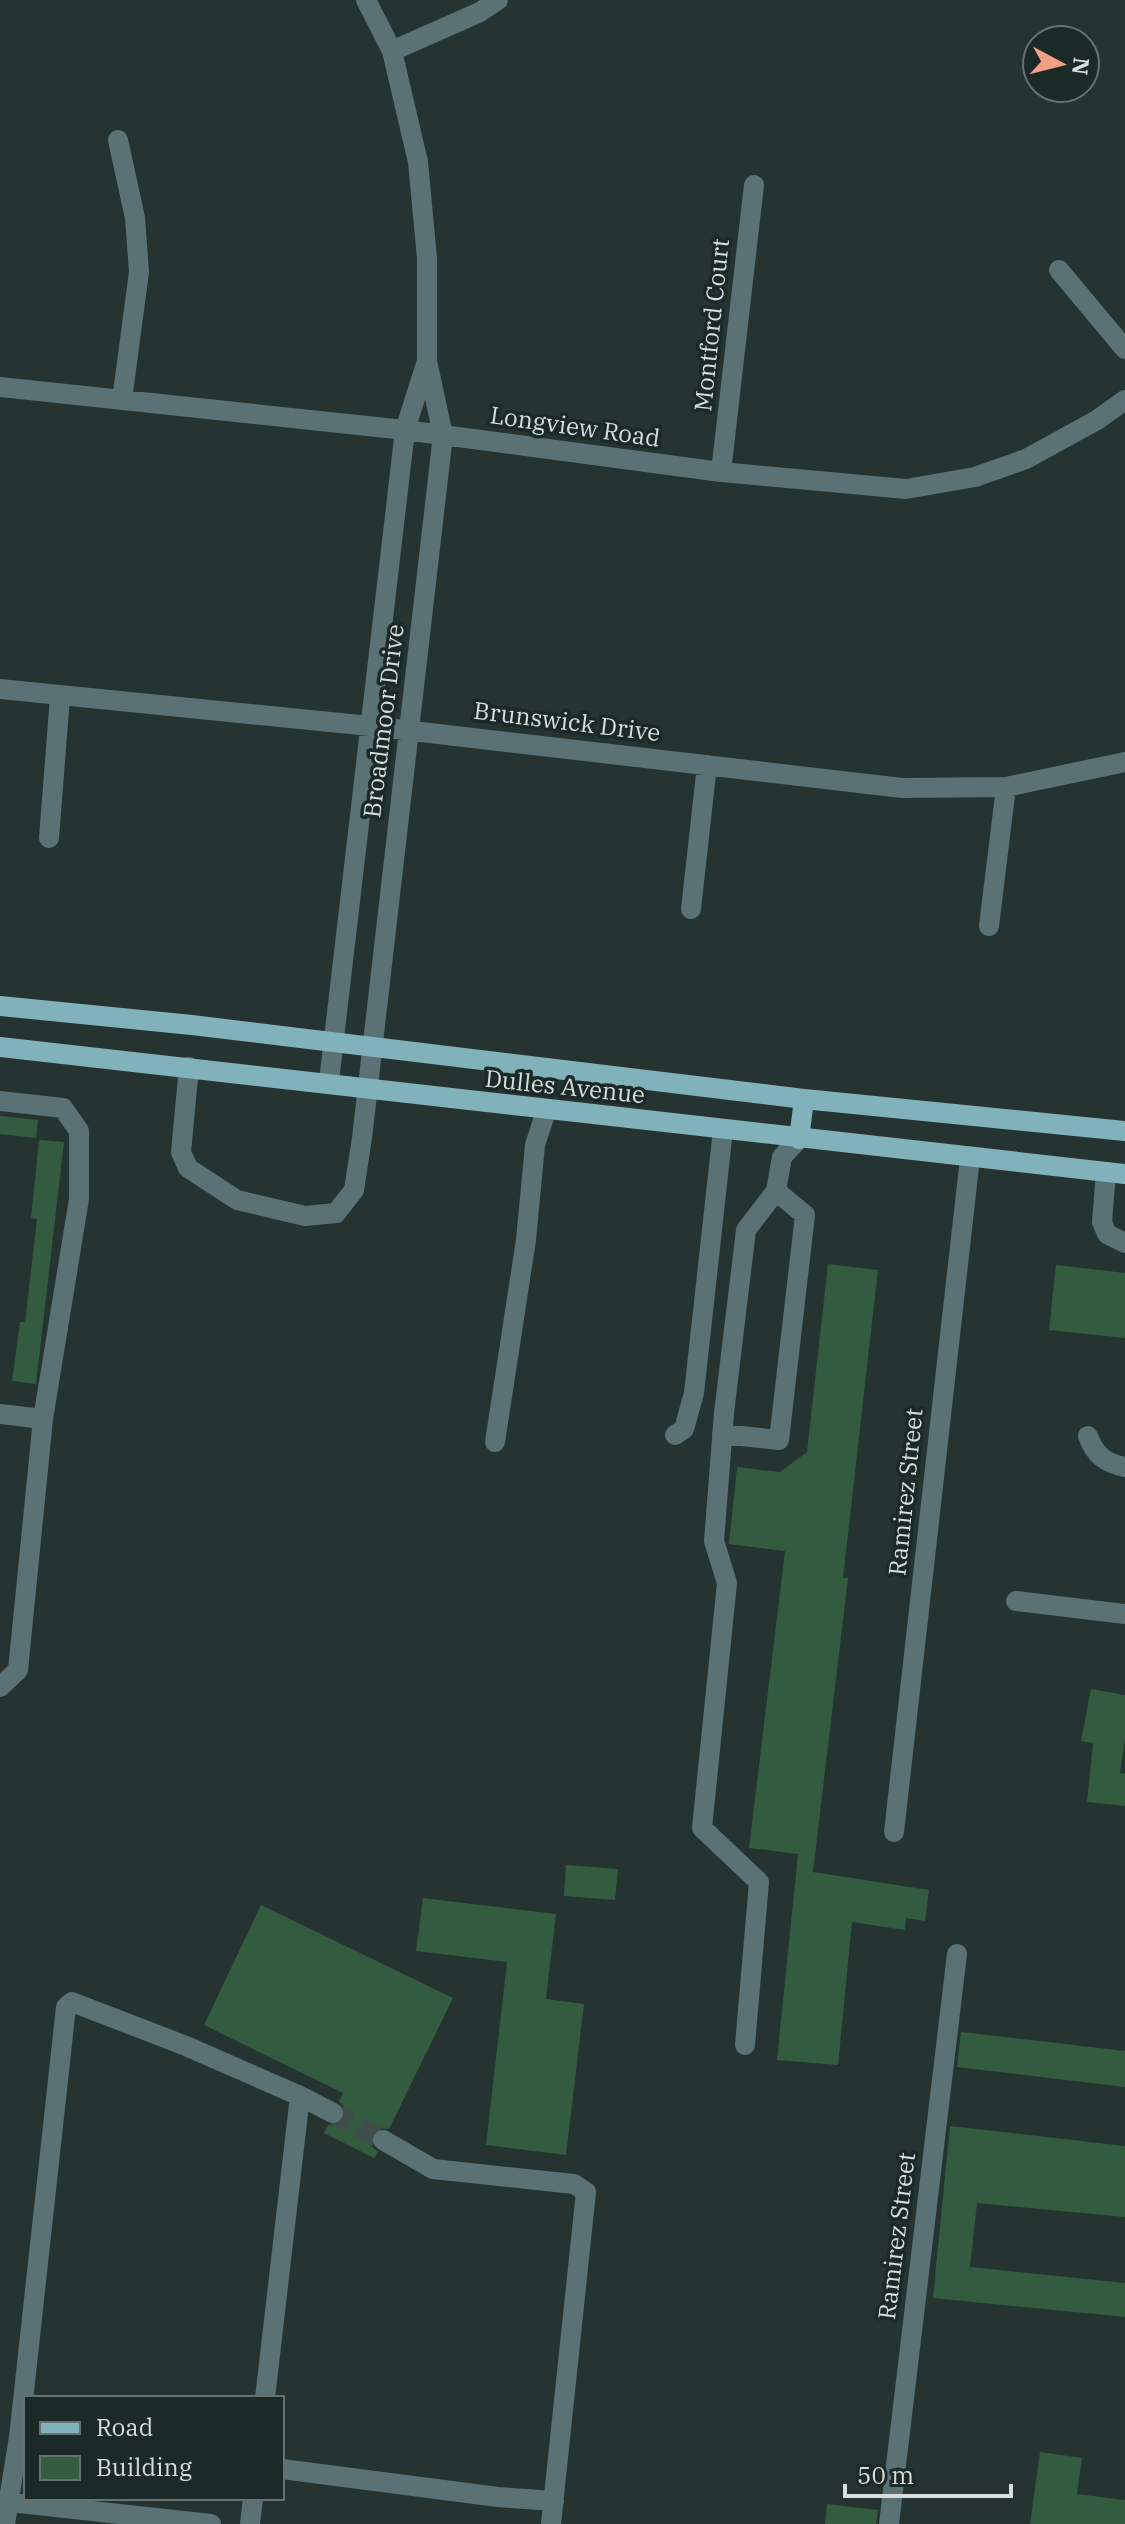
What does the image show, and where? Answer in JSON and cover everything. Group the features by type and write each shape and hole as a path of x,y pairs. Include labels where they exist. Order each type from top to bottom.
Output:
{"main road":[{"name":"Dulles Avenue","path":"0,1006 154,1020 804,1099 1125,1131"},
{"name":"Dulles Avenue","path":"0,1047 329,1081 546,1111 1116,1173"},
{"path":"799,1139 804,1099"}],"street":[{"name":"Broadmoor Drive","path":"189,1067 181,1152 188,1168 237,1200 305,1216 336,1213 354,1190 443,435 427,361 427,258 418,162 392,51 366,0"},
{"path":"392,51 480,12 498,0"},
{"path":"118,140 135,218 139,272 122,400"},
{"name":"Montford Court","path":"721,472 754,185"},
{"path":"1059,270 1125,349"},
{"name":"Broadmoor Drive","path":"329,1081 405,430 427,361"},
{"name":"Longview Road","path":"0,387 405,430 721,472 906,489 975,477 1026,459 1097,420 1125,400"},
{"name":"Brunswick Drive","path":"0,689 410,730 902,788 1006,787 1125,762"},
{"path":"49,838 60,697"},
{"path":"691,909 707,765"},
{"path":"989,926 1006,787"},
{"path":"0,1101 63,1108 79,1131 79,1199 43,1419 18,1670 0,1687"},
{"path":"495,1442 526,1240 535,1145 546,1111"},
{"path":"675,1435 684,1429 694,1393 723,1130"},
{"path":"745,2045 759,1882 702,1828 727,1583 714,1541 722,1434 746,1230 776,1191 782,1157 799,1139"},
{"name":"Ramirez Street","path":"894,1832 970,1158"},
{"path":"1116,1173 1102,1222 1107,1234 1125,1243"},
{"path":"722,1434 779,1440 805,1215 776,1191"},
{"path":"0,1414 43,1419"},
{"path":"1088,1436 1093,1450 1109,1464 1125,1467"},
{"path":"1016,1601 1125,1614"},
{"name":"Ramirez Street","path":"889,2524 957,1954"},
{"path":"26,2396 66,2007 72,2002 81,2004 300,2096 333,2113"},
{"path":"265,2396 300,2096"},
{"path":"383,2140 433,2169 574,2184 586,2192 551,2524"},
{"path":"5,2524 4,2501 22,2437"},
{"path":"284,2469 498,2497 554,2501"},
{"path":"250,2524 253,2500"},
{"path":"4,2501 211,2524"}],"building":[{"path":"0,1116 38,1120 36,1138 0,1134"},
{"path":"39,1140 64,1142 36,1384 12,1381 20,1322 25,1322 37,1219 31,1218"},
{"path":"828,1264 878,1270 843,1578 848,1578 813,1872 929,1890 925,1921 906,1918 905,1930 852,1922 838,2065 777,2060 798,1854 749,1848 785,1551 729,1544 737,1467 780,1472 807,1452"},
{"path":"1056,1265 1125,1273 1125,1338 1049,1330"},
{"path":"1091,1689 1125,1695 1125,1739 1120,1773 1125,1774 1125,1806 1087,1802 1093,1743 1081,1741"},
{"path":"566,1865 618,1869 615,1900 564,1896"},
{"path":"423,1898 556,1914 546,1999 584,2004 566,2155 486,2145 507,1962 416,1951"},
{"path":"261,1905 453,1998 389,2129 377,2128 371,2134 371,2146 378,2152 374,2158 324,2133 328,2125 339,2124 345,2118 344,2107 339,2101 343,2093 204,2025"},
{"path":"961,2032 1125,2051 1125,2087 957,2067"},
{"path":"950,2126 1125,2146 1125,2217 977,2203 970,2267 1125,2283 1125,2317 933,2298"},
{"path":"1040,2452 1082,2458 1077,2494 1125,2500 1125,2524 1030,2524"},
{"path":"827,2504 878,2510 876,2524 825,2524"}],"tunnel":[{"path":"333,2113 383,2140"}]}
